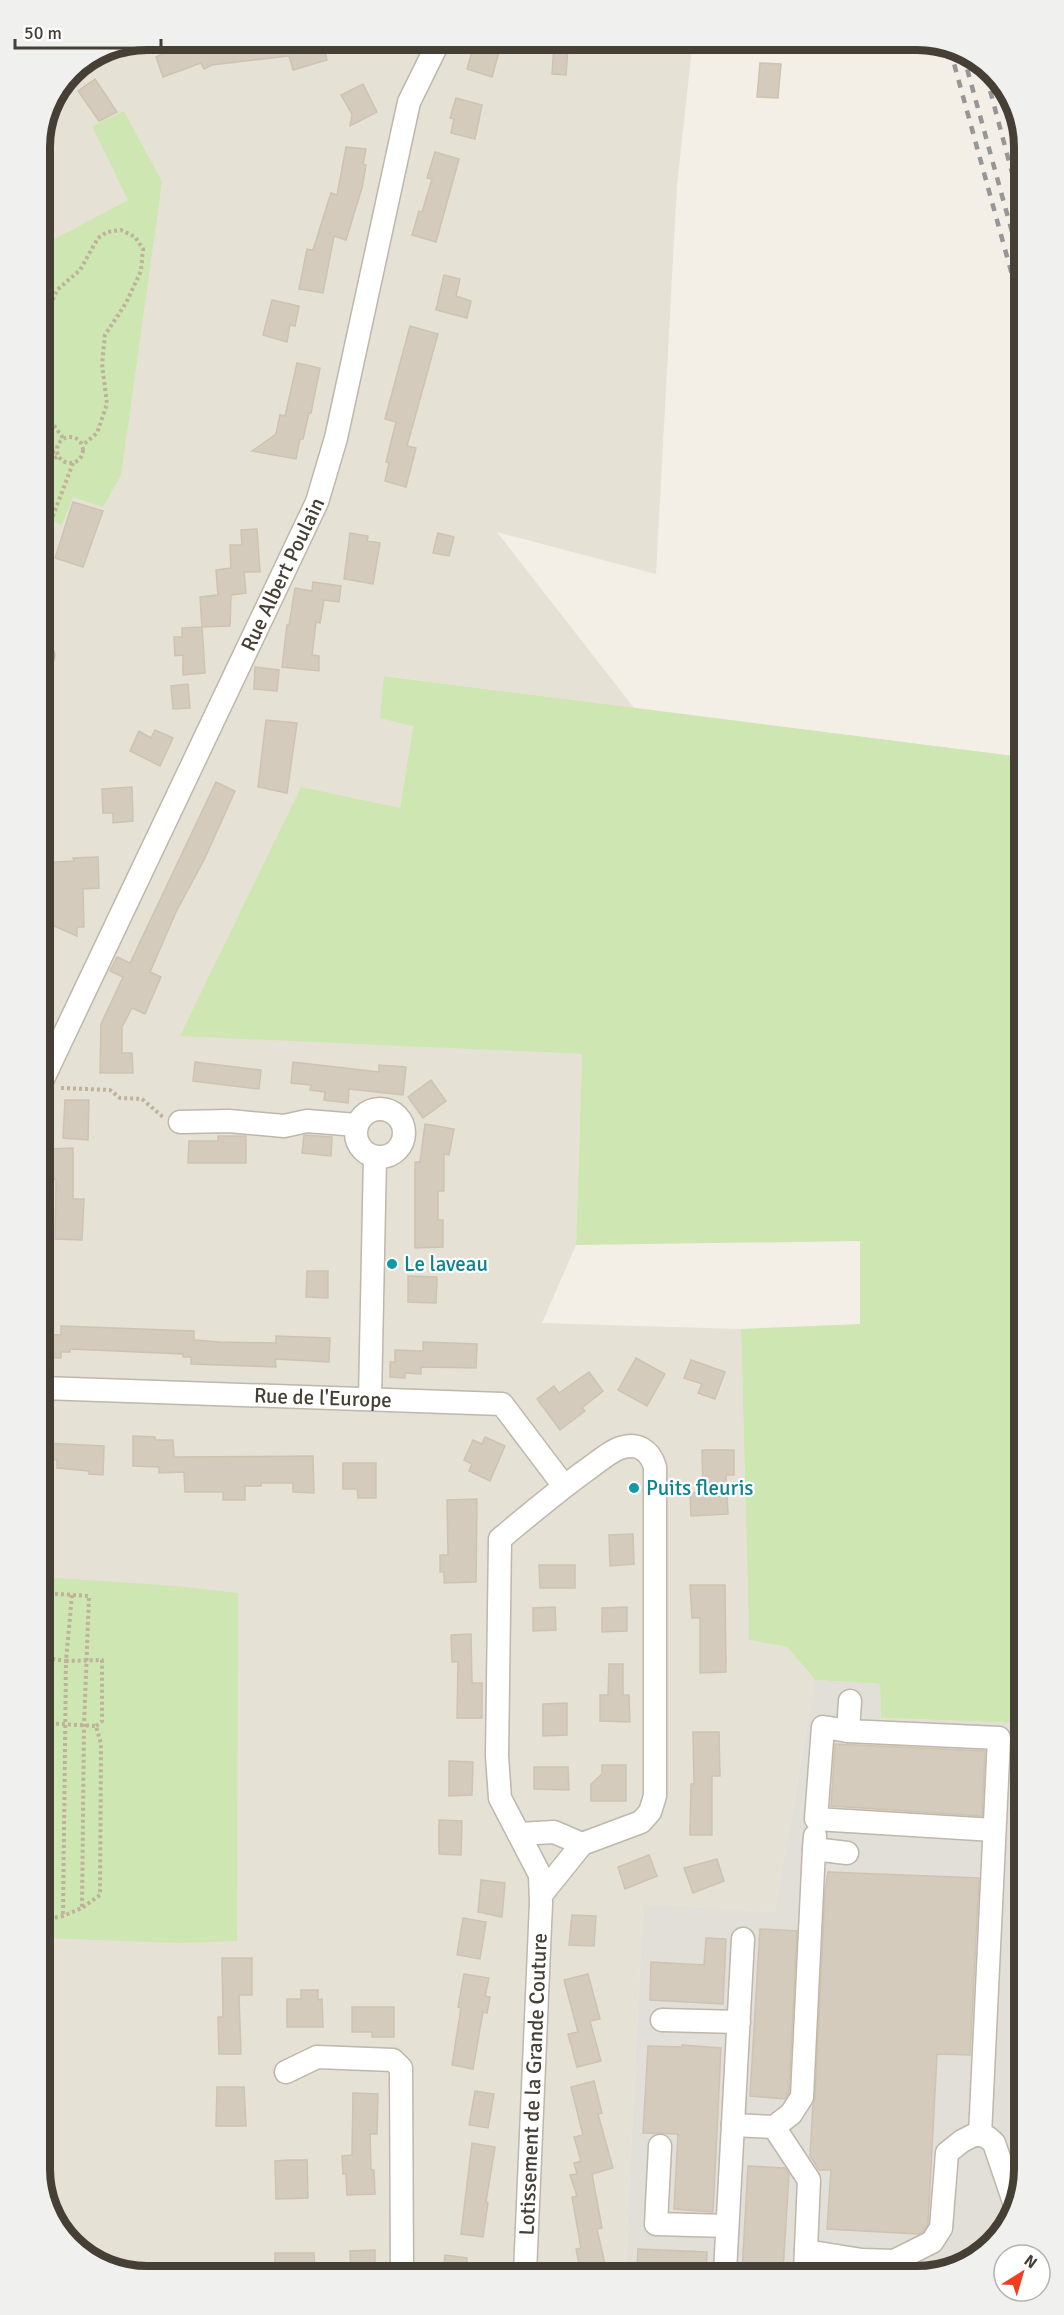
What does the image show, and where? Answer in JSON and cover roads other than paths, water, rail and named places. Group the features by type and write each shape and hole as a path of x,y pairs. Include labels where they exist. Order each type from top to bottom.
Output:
{"street":[{"name":"Rue Albert Poulain","path":"50,1078 317,502 336,438 409,102 435,50"},
{"path":"382,1108 390,1110 402,1121 405,1136 402,1144 391,1156 375,1157 361,1149 357,1142 357,1125 366,1113 382,1108"},
{"path":"180,1122 229,1121 284,1126 307,1121 357,1125"},
{"path":"370,1399 375,1157"},
{"name":"Rue de l'Europe","path":"50,1388 502,1404 564,1486"},
{"name":"Lotissement de la Grande Couture","path":"525,2265 541,1895 540,1875 500,1798 497,1756 500,1539 564,1486 619,1449 631,1446 643,1448 652,1455 655,1467 655,1796 650,1812 641,1822 582,1844"},
{"path":"848,1731 850,1701"},
{"path":"733,2125 774,2127 791,2114 802,2097 814,1849 823,1727 848,1731 999,1738 980,2135"},
{"path":"816,1819 994,1830"},
{"path":"519,1834 554,1832 582,1844 541,1895"},
{"path":"814,1849 847,1853"},
{"path":"725,2266 744,1939"},
{"path":"662,2020 739,2022"},
{"path":"286,2072 316,2057 393,2060 401,2068 402,2265"},
{"path":"774,2127 809,2180 805,2261 894,2261 932,2242 941,2228 947,2153 975,2134 987,2137 994,2143 1011,2194"},
{"path":"660,2146 656,2224 727,2226"}],"railway":[{"path":"952,56 1014,282"},
{"path":"965,62 1014,239"},
{"path":"987,79 1014,180"},
{"path":"1004,103 1014,139"}],"place":[{"name":"Le laveau","path":"392,1264"},
{"name":"Puits fleuris","path":"634,1488"}]}
